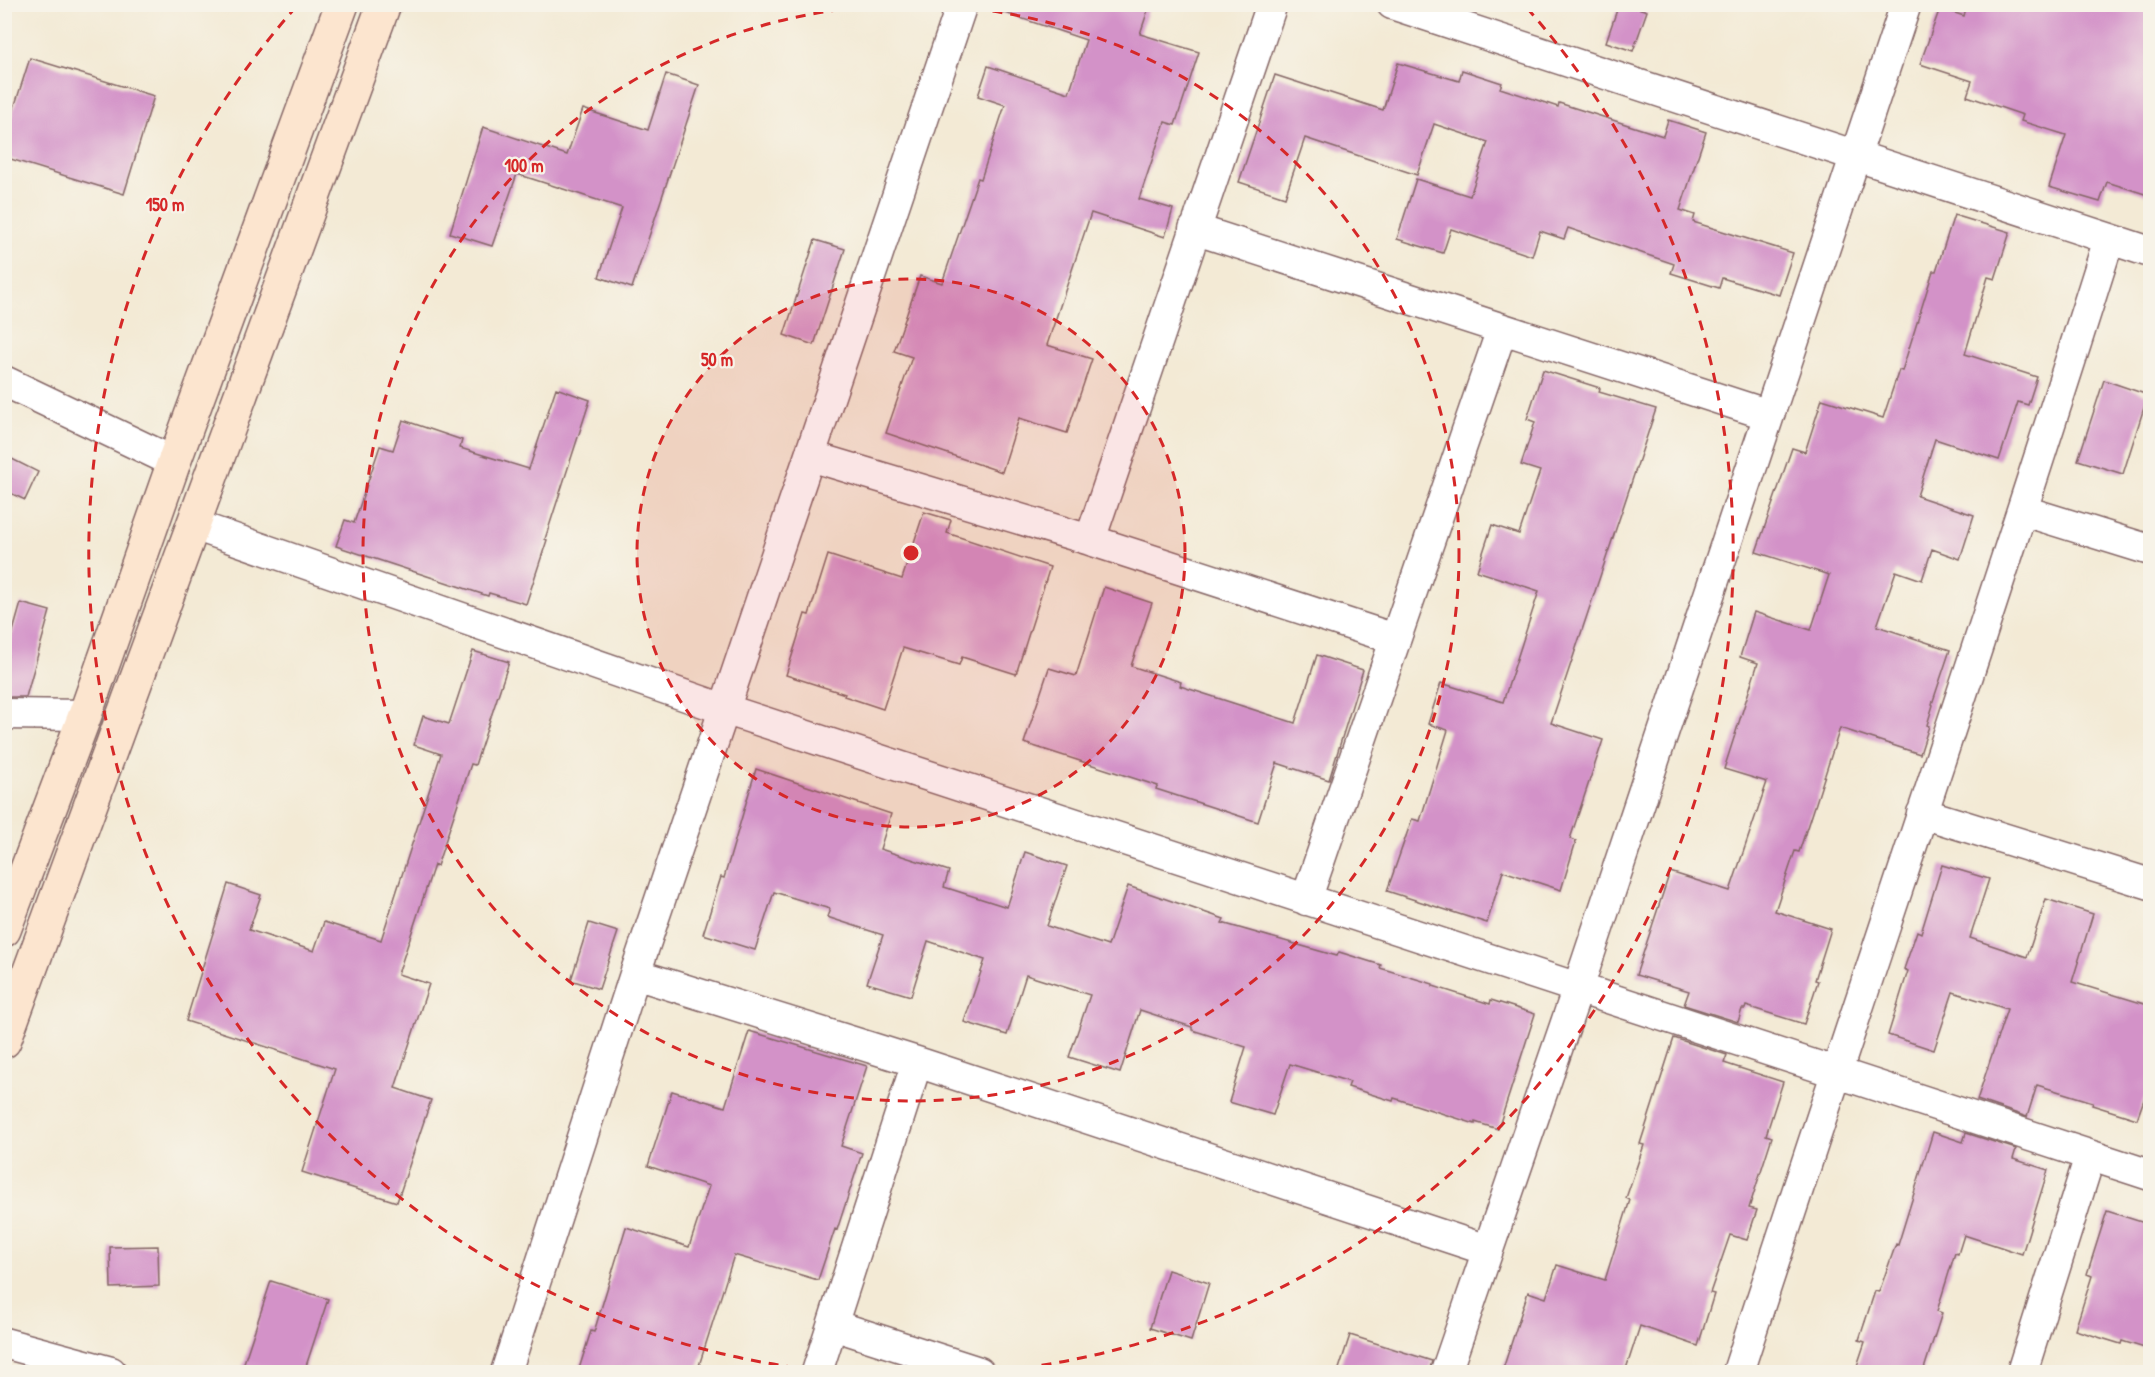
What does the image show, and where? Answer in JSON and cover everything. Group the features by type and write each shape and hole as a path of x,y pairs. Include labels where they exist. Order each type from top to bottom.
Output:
{"main road":[{"path":"4,930 85,715 174,462 342,4"},
{"path":"4,1041 384,4"}],"street":[{"path":"506,1372 635,974 962,4"},
{"path":"1090,540 1272,4"},
{"path":"1392,4 2151,252"},
{"path":"1446,1372 1578,988 1906,4"},
{"path":"1194,229 1769,415"},
{"path":"1738,1372 1835,1073 2024,510 2109,239"},
{"path":"1306,900 1502,329"},
{"path":"4,381 174,462"},
{"path":"810,456 1090,540 1395,639"},
{"path":"2024,510 2151,550"},
{"path":"194,525 724,709 2151,1175"},
{"path":"4,714 85,715"},
{"path":"1922,813 2151,884"},
{"path":"635,974 917,1062 1487,1250"},
{"path":"817,1372 917,1062"},
{"path":"2022,1372 2090,1156"},
{"path":"833,1325 979,1372"},
{"path":"4,1343 111,1372"}],"building":[{"path":"997,4 1150,4 1140,34 1199,52 1175,125 1165,122 1139,199 1173,209 1165,237 1091,213 1047,345 1092,359 1067,433 1019,418 1002,472 886,433 912,357 894,351 920,276 942,283 978,178 981,179 1005,105 978,96 988,66 1069,93 1086,40 996,10"},
{"path":"1619,4 1647,11 1633,51 1606,42"},
{"path":"1967,4 2151,4 2151,196 2107,182 2100,202 2049,187 2066,135 2021,121 2023,115 1967,96 1972,81 1920,64 1940,8 1964,16"},
{"path":"30,58 154,96 124,194 4,157 4,139"},
{"path":"1398,63 1459,81 1462,70 1502,83 1500,88 1558,107 1559,103 1663,136 1668,120 1706,132 1680,210 1695,215 1693,222 1793,253 1779,295 1722,278 1719,288 1671,273 1674,264 1568,228 1564,239 1540,231 1532,256 1451,229 1443,253 1397,239 1416,179 1470,196 1488,142 1434,124 1417,175 1305,138 1285,197 1239,182 1275,75 1383,110"},
{"path":"666,74 699,85 632,288 599,277 622,208 517,174 492,246 450,233 483,127 567,155 583,109 648,130"},
{"path":"1954,215 2010,232 1995,279 1988,277 1965,354 2037,377 2028,405 2018,402 1999,460 1935,439 1917,496 1974,515 1960,559 1932,549 1922,580 1896,571 1877,626 1950,650 1932,704 1927,725 1929,726 1920,754 1840,728 1799,852 1795,851 1775,911 1831,929 1804,1024 1746,1006 1742,1009 1738,1022 1684,1005 1689,991 1636,975 1670,872 1730,891 1767,782 1724,769 1758,663 1740,657 1754,612 1811,630 1829,575 1756,552 1792,448 1805,452 1822,399 1883,418 1899,370 1902,371 1933,271 1936,271"},
{"path":"815,240 845,249 814,345 784,335"},
{"path":"1543,370 1600,388 1599,392 1656,409 1551,723 1603,740 1570,839 1576,841 1561,890 1503,871 1487,923 1387,891 1412,819 1420,821 1448,730 1428,724 1441,683 1503,702 1539,591 1477,571 1492,525 1519,534 1540,471 1521,465 1535,422 1527,419"},
{"path":"2104,380 2148,395 2123,474 2078,460"},
{"path":"556,388 590,400 526,604 489,593 488,596 336,546 345,520 354,523 380,446 393,450 403,420 462,440 460,448 529,469"},
{"path":"4,455 38,472 25,500 4,490"},
{"path":"924,512 951,520 947,533 1050,567 1016,674 962,657 959,665 903,648 883,709 786,675 805,614 809,615 828,555 902,579"},
{"path":"1104,587 1152,603 1131,666 1181,682 1180,686 1295,723 1317,655 1363,670 1329,780 1277,763 1258,822 1156,789 1158,786 1024,743 1049,668 1076,676"},
{"path":"21,603 50,611 26,697 4,697 8,649"},
{"path":"473,651 509,662 475,765 471,764 437,866 434,865 398,974 429,984 395,1088 431,1100 397,1202 302,1172 335,1069 186,1021 228,884 261,895 249,930 314,951 324,922 381,940 441,754 414,745 423,716 449,724"},
{"path":"756,769 891,814 880,849 949,871 944,887 1007,907 1025,852 1067,866 1047,926 1108,946 1128,886 1224,919 1222,923 1337,956 1339,952 1381,965 1380,968 1433,984 1433,986 1490,1004 1491,1000 1535,1014 1498,1129 1394,1098 1393,1101 1348,1087 1350,1082 1290,1064 1273,1115 1229,1102 1246,1047 1140,1010 1120,1073 1069,1057 1090,995 1026,975 1007,1035 964,1022 985,960 928,941 911,996 867,983 883,935 827,917 830,909 774,892 755,950 703,934 721,877 724,878"},
{"path":"1942,865 1989,879 1970,938 2027,957 2046,899 2093,914 2072,982 2151,1006 2151,1080 2137,1119 2092,1105 2093,1102 2037,1085 2027,1117 1977,1100 2007,1009 1953,992 1934,1050 1888,1035 1908,971 1904,969 1917,931 1921,933"},
{"path":"589,923 618,932 599,989 571,980"},
{"path":"749,1031 867,1066 841,1146 862,1153 818,1280 734,1255 697,1372 578,1372 591,1331 594,1332 626,1227 689,1247 709,1186 648,1166 672,1091 725,1107"},
{"path":"1674,1038 1727,1055 1724,1063 1783,1082 1766,1135 1772,1137 1749,1208 1757,1210 1747,1240 1730,1235 1710,1293 1714,1294 1698,1346 1640,1326 1625,1372 1502,1372 1528,1292 1546,1298 1557,1265 1605,1280 1630,1200 1626,1198 1644,1145 1640,1144"},
{"path":"1933,1132 1963,1142 1966,1133 2016,1149 2013,1159 2048,1170 2022,1254 1964,1235 1958,1254 1955,1253 1937,1311 1942,1313 1923,1372 1855,1372 1865,1342 1859,1340 1875,1291 1879,1292 1896,1244 1898,1245"},
{"path":"2107,1211 2151,1225 2151,1350 2122,1341 2121,1344 2075,1330 2092,1276 2087,1274"},
{"path":"158,1246 159,1286 111,1288 110,1247"},
{"path":"1168,1270 1209,1283 1191,1341 1150,1328"},
{"path":"271,1281 328,1299 304,1372 241,1372"},
{"path":"1350,1335 1432,1361 1429,1372 1338,1372"}]}
